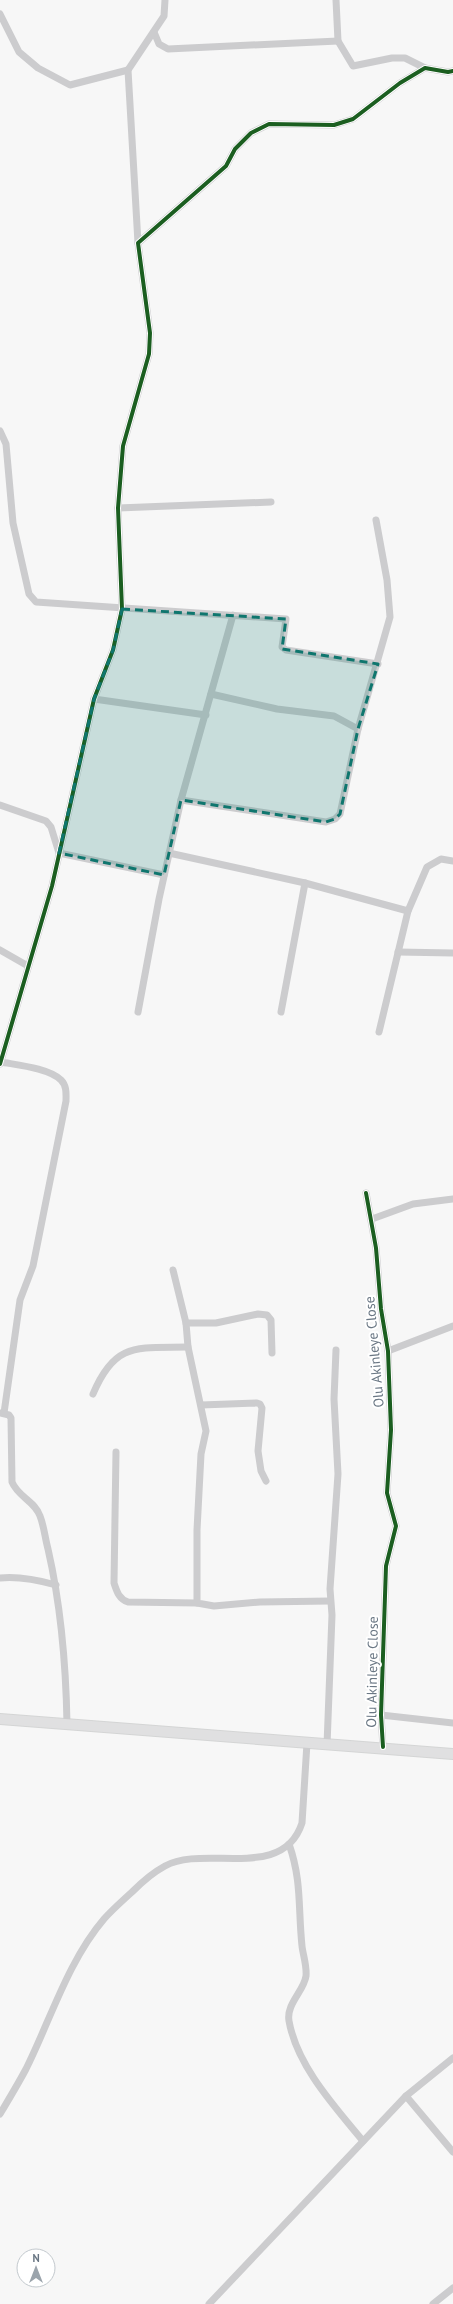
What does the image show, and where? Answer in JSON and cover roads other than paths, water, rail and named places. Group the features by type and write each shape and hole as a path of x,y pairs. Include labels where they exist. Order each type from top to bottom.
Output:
{"main road":[{"path":"0,1719 307,1744 383,1747 453,1754"}],"street":[{"path":"68,1724 66,1680 56,1585 40,1515 32,1502 16,1491 12,1482 11,1418 2,1413 20,1300 33,1266 66,1101 66,1088 61,1080 48,1072 0,1063 52,886 94,699 113,650 122,609 118,508 123,446 149,354 150,333 138,243 128,70 164,16 165,0"},
{"path":"336,0 338,41 354,66 392,58 405,58 425,68 448,72 453,71"},
{"path":"0,14 19,52 38,68 70,85 128,70"},
{"path":"154,32 159,44 168,49 338,41"},
{"path":"138,243 226,166 235,148 251,133 269,124 334,125 353,118 400,83 425,68"},
{"path":"0,431 6,444 13,523 29,594 36,602 286,619 282,647 286,650 378,664"},
{"path":"118,508 272,502"},
{"path":"181,800 326,822 335,819 340,814 358,729 378,664 390,617 387,580 376,520"},
{"path":"138,1012 164,875 181,800 233,615"},
{"path":"211,694 277,709 334,716 358,729"},
{"path":"94,699 206,715"},
{"path":"0,805 46,821 51,827 59,853"},
{"path":"59,853 164,875"},
{"path":"169,853 305,882 408,911"},
{"path":"379,1032 408,911 427,867 441,859 453,861"},
{"path":"281,1012 305,882"},
{"path":"0,950 28,966"},
{"path":"398,952 453,953"},
{"name":"Olu Akinleye Close","path":"366,1193 372,1219 381,1309 388,1351 391,1423 387,1493 396,1526 386,1566 380,1715 383,1747"},
{"path":"372,1219 412,1204 453,1199"},
{"path":"174,1270 186,1323 188,1347 206,1431 201,1454 197,1530 197,1603"},
{"path":"186,1323 216,1323 258,1314 267,1315 272,1320 272,1353"},
{"path":"388,1351 453,1326"},
{"path":"93,1394 102,1373 118,1355 138,1348 188,1347"},
{"path":"327,1745 332,1616 330,1601 338,1474 334,1399 336,1350"},
{"path":"201,1405 257,1402 260,1404 262,1408 258,1459 266,1481"},
{"path":"116,1452 114,1583 121,1600 128,1602 197,1603 214,1606 260,1602 330,1601"},
{"path":"0,1578 11,1577 33,1579 56,1585"},
{"path":"380,1715 453,1723"},
{"path":"0,2114 26,2069 85,1946 103,1920 125,1898 155,1872 183,1859 258,1858 277,1851 289,1844 299,1833 302,1823 307,1744"},
{"path":"289,1844 299,1880 302,1946 306,1973 302,1986 292,2006 289,2019 308,2069 326,2095 363,2141"},
{"path":"209,2304 406,2096 453,2058"},
{"path":"406,2096 453,2152"},
{"path":"433,2304 453,2288"}]}
